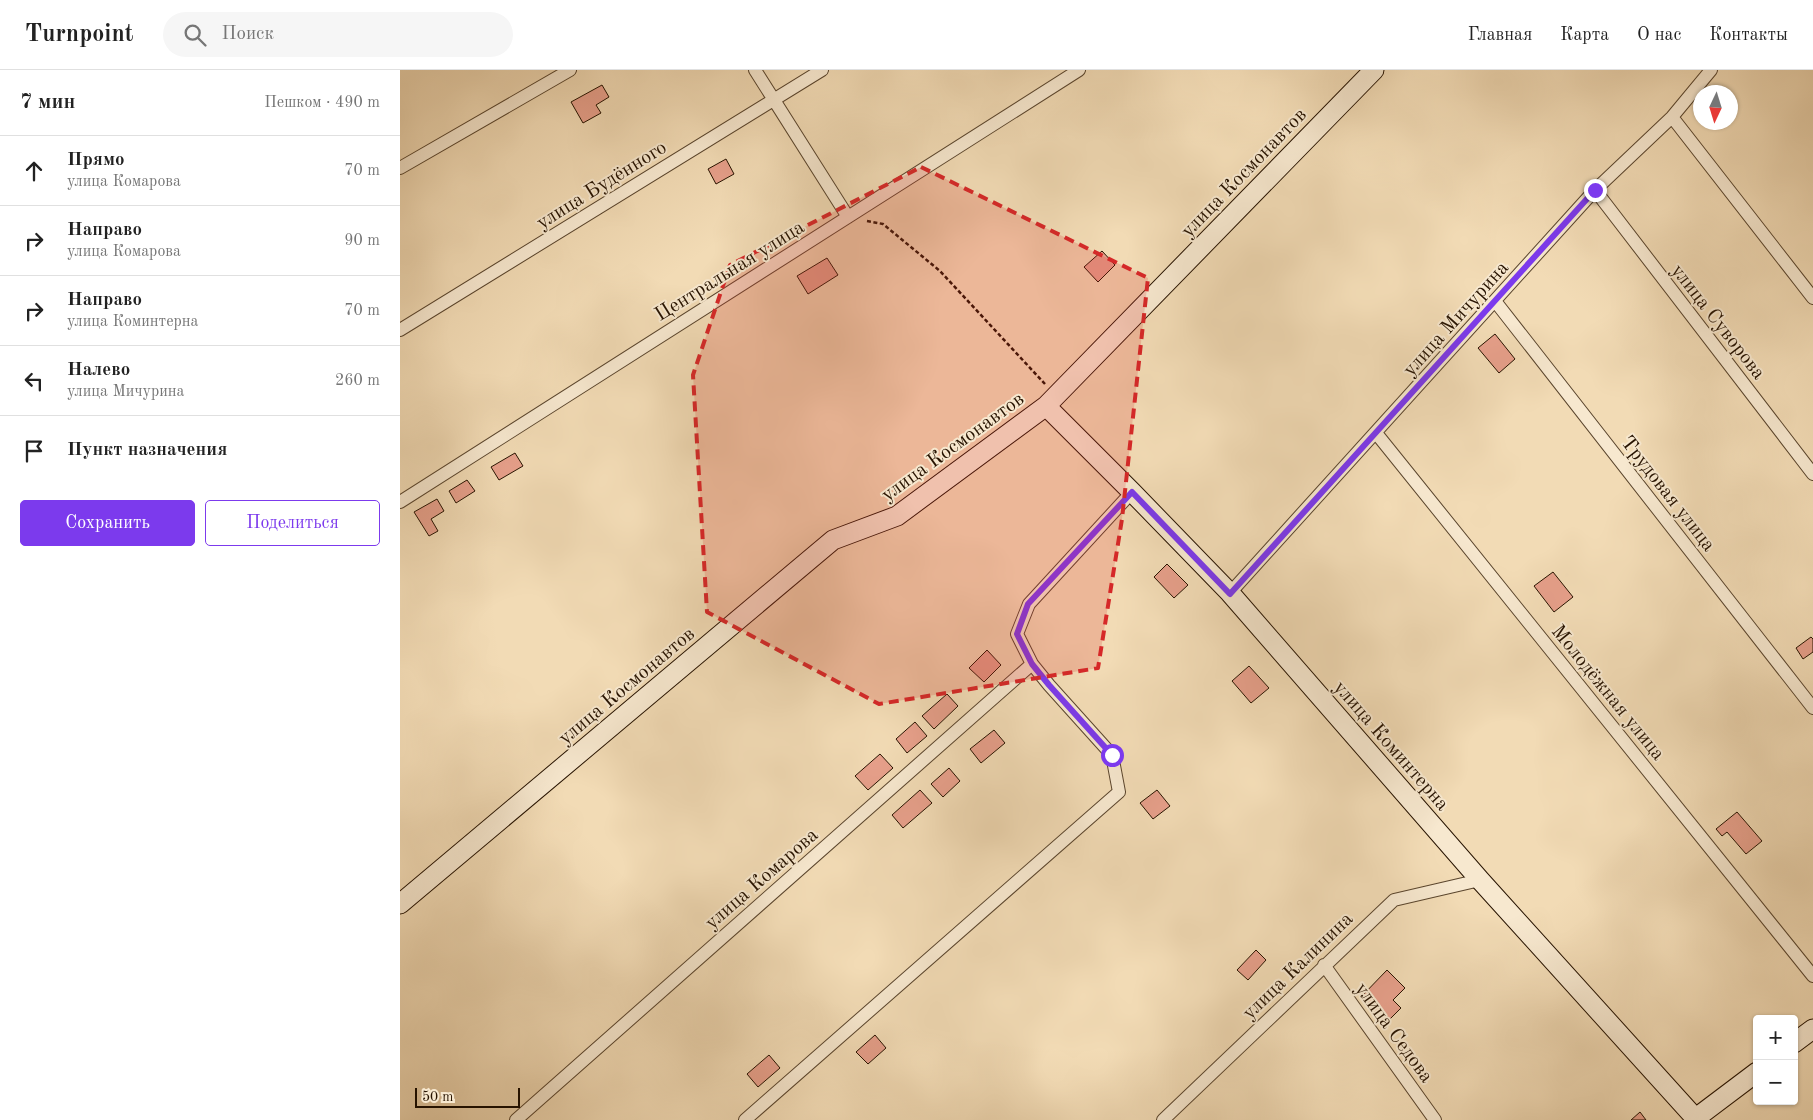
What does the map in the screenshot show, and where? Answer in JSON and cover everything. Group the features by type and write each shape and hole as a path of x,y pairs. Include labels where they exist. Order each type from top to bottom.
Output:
{"street":[{"path":"400,168 570,70"},
{"path":"755,70 848,217"},
{"name":"улица Будённого","path":"400,330 822,70"},
{"name":"Центральная улица","path":"400,502 1079,70"},
{"name":"улица Космонавтов","path":"400,904 834,540 897,516 1051,401 1374,70"},
{"name":"улица Мичурина","path":"1230,594 1595,190 1672,117 1711,70"},
{"path":"1672,117 1813,298"},
{"name":"улица Суворова","path":"1595,190 1813,474"},
{"name":"Трудовая улица","path":"1495,301 1813,708"},
{"name":"улица Коминтерна","path":"1051,401 1132,492 1230,594 1480,880 1697,1119"},
{"name":"Молодёжная улица","path":"1376,433 1813,976"},
{"path":"745,1120 1119,792 1112,755 1032,664 1017,634 1028,604 1132,492"},
{"name":"улица Комарова","path":"516,1120 1032,664"},
{"name":"улица Калинина","path":"1163,1120 1394,900 1480,880"},
{"name":"улица Седова","path":"1324,965 1435,1120"},
{"path":"1798,1041 1813,1029"},
{"path":"1697,1119 1753,1075"}],"path":[{"path":"848,217 883,224 940,271 1051,401"}],"highlighted area":[{"path":"921,167 1148,278 1122,519 1098,668 879,704 707,612 693,375 730,265"}],"building":[{"path":"602,85 609,97 596,105 601,113 583,123 571,102"},
{"path":"726,159 734,174 716,184 708,169"},
{"path":"1102,251 1115,265 1098,282 1084,267"},
{"path":"827,258 838,275 808,294 797,276"},
{"path":"1495,334 1515,359 1499,373 1478,348"},
{"path":"515,453 523,466 499,480 491,467"},
{"path":"467,480 475,491 456,503 449,491"},
{"path":"437,499 444,511 431,519 438,531 429,536 414,512"},
{"path":"1167,564 1188,585 1174,598 1154,577"},
{"path":"1553,572 1573,597 1554,612 1534,586"},
{"path":"1811,637 1813,639 1813,652 1803,659 1796,648"},
{"path":"987,650 1001,665 984,682 969,668"},
{"path":"1249,666 1269,688 1251,703 1232,681"},
{"path":"947,694 958,706 934,729 922,716"},
{"path":"915,722 927,736 907,753 896,739"},
{"path":"994,730 1005,743 981,763 970,749"},
{"path":"880,754 893,768 868,790 855,776"},
{"path":"949,768 960,781 943,797 931,784"},
{"path":"920,790 932,803 903,828 892,815"},
{"path":"1157,790 1170,806 1153,819 1140,803"},
{"path":"1737,812 1762,841 1746,854 1727,832 1722,836 1716,829"},
{"path":"1256,950 1266,960 1248,980 1237,970"},
{"path":"1387,970 1405,988 1393,1000 1401,1008 1386,1023 1360,998"},
{"path":"875,1035 886,1048 868,1064 856,1052"},
{"path":"769,1055 780,1068 758,1087 747,1074"},
{"path":"1640,1112 1646,1120 1631,1120"}],"route":[{"path":"1112,755 1032,664 1017,634 1028,604 1132,492 1230,594 1595,190"}]}
